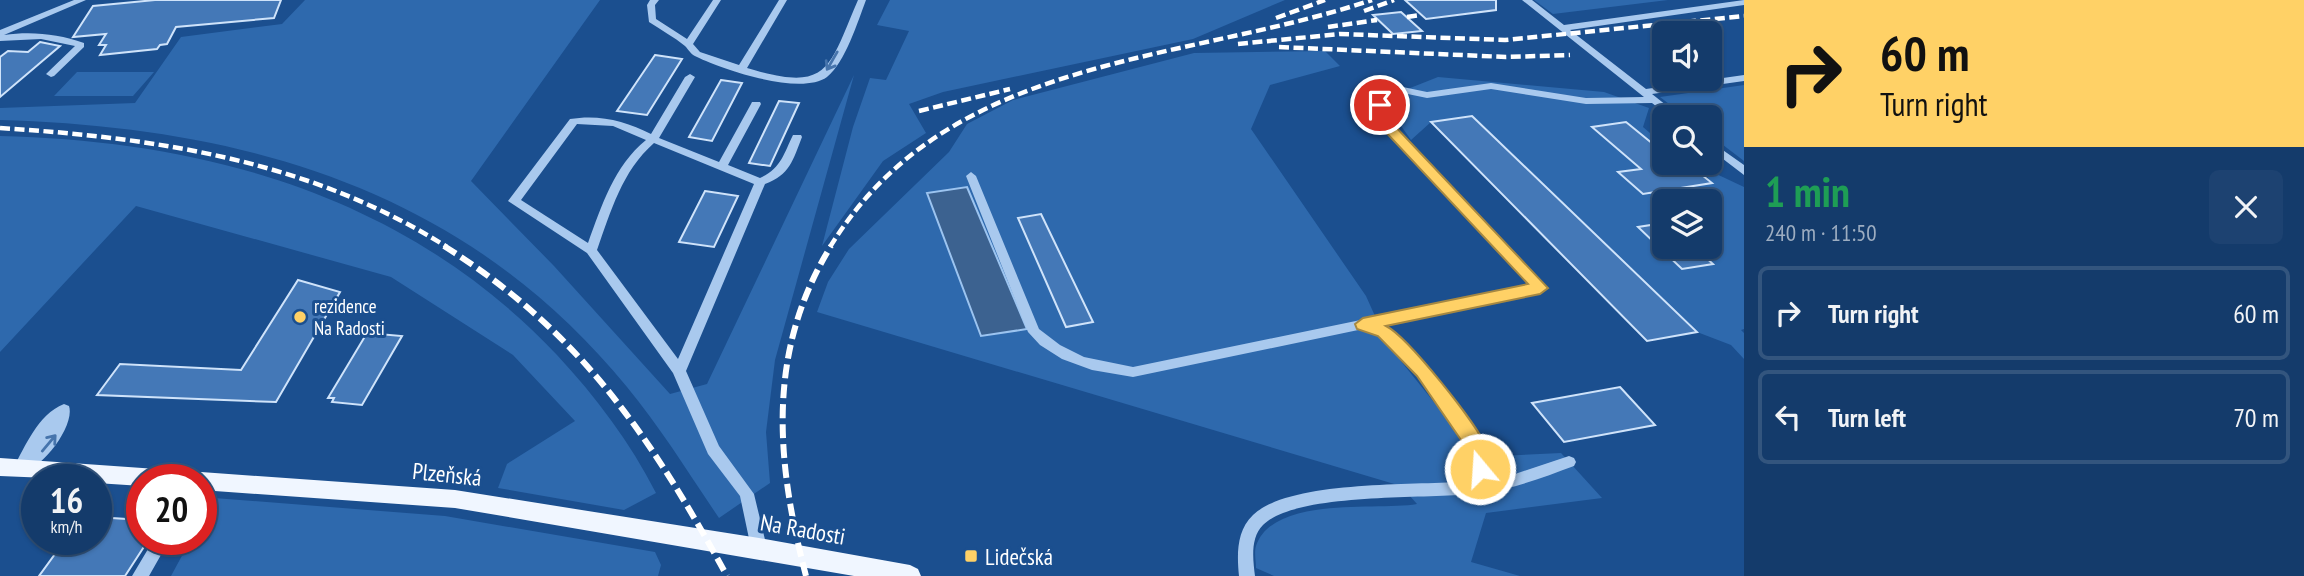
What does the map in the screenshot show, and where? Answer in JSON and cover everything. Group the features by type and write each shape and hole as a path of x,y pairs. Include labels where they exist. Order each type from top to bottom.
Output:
{"main road":[{"path":"10,467 126,476"},
{"name":"Plzeňská","path":"217,482 456,499 685,536"},
{"name":"Na Radosti","path":"685,536 911,576"}],"lane":[{"path":"0,33 82,0"},
{"path":"655,0 650,5 652,20 688,44 697,54 788,82 806,82 823,76 862,0"},
{"path":"688,44 717,0"},
{"path":"743,67 783,0"},
{"path":"1526,0 1660,105"},
{"path":"1561,28 1744,2"},
{"path":"0,38 22,35 57,37 81,45 51,74"},
{"path":"591,250 625,165 638,149 653,139 691,77"},
{"path":"1643,92 1744,78"},
{"path":"971,176 1034,332 1048,345 1076,359 1133,373 1540,288 1385,123 1380,105 1381,92 1398,89 1427,95 1491,86 1586,101 1654,100"},
{"path":"722,167 756,104"},
{"path":"760,548 747,494 712,450 679,370 591,250 514,201 574,121 596,119 620,122 653,139 760,182 777,176 784,168 797,137"},
{"path":"1722,154 1744,171"},
{"path":"679,370 760,182"},
{"path":"1363,324 1384,331 1423,371 1479,451 1480,487"},
{"path":"1247,576 1245,554 1251,531 1259,519 1290,502 1480,487 1515,481 1569,462"},
{"path":"140,576 152,555"}],"shaded area":[{"path":"305,0 600,0 471,181 554,266 670,394 707,384 854,75 775,360 766,432 770,483 719,518 627,387 564,319 496,263 423,218 345,182 264,156 179,137 91,125 0,120 0,108 135,103 181,37 282,24"},
{"path":"890,0 1285,0 1193,39 943,92 909,104 926,133 883,161 822,246 853,127 870,78 886,80 909,31 877,25"},
{"path":"1534,0 1668,0 1553,14"},
{"path":"1325,51 1340,66 1270,85 1251,129 1366,296 1388,345 1478,457 1561,453 1602,498 1486,513 1471,562 1520,576 1274,576 1256,568 1255,548 1266,530 1283,519 1328,508 1417,504 1401,486 817,312 828,282 849,249 949,152 967,124 1013,100 1194,53","holes":["927,193 1026,329 981,336"]},
{"path":"77,72 154,72 133,96 54,96"},
{"path":"1438,77 1604,92 1649,108 1643,127 1652,135 1652,143 1626,122 1592,127 1636,165 1641,164 1646,168 1619,173 1643,194 1652,193 1652,225 1639,227 1652,239 1652,259 1673,259 1682,268 1712,264 1707,259 1722,259 1722,189 1674,189 1711,183 1706,175 1718,175 1744,187 1744,329 1741,330 1744,333 1744,359 1731,345 1697,332 1472,116 1431,122 1411,140 1387,106 1390,96"},
{"path":"1744,85 1744,161 1722,144 1722,105 1670,105 1660,97 1722,91 1722,88"},
{"path":"0,136 78,140 155,150 230,166 302,188 371,218 437,255 499,301 557,355 611,421 656,493 624,510 498,488 507,464 575,421 513,355 391,277 136,206 0,352"},
{"path":"967,187 1027,329 981,336 927,193"},
{"path":"217,498 445,516 655,552 661,565 658,576 171,576 182,555 217,555"}],"building":[{"path":"155,0 281,0 274,18 176,27 167,44 160,45 157,49 100,55 106,45 99,45 106,34 73,37 93,6"},
{"path":"1405,0 1496,0 1496,10 1426,19"},
{"path":"1401,12 1422,31 1393,34 1373,15"},
{"path":"40,42 60,46 0,97 0,57 8,51 28,52"},
{"path":"655,55 682,59 647,115 617,111"},
{"path":"721,80 742,83 712,141 689,137"},
{"path":"779,101 799,103 770,166 749,163"},
{"path":"1472,116 1697,332 1647,341 1431,122"},
{"path":"1626,122 1652,143 1652,175 1702,175 1712,183 1674,189 1652,189 1652,193 1643,194 1618,172 1641,169 1592,127"},
{"path":"705,191 738,196 714,247 679,242"},
{"path":"1041,214 1093,322 1066,327 1018,218"},
{"path":"1652,225 1652,240 1638,227"},
{"path":"1672,259 1707,259 1713,264 1682,269"},
{"name":"rezidence Na Radosti","path":"298,280 340,292 276,402 97,395 120,364 241,370"},
{"path":"367,333 402,336 362,405 332,402 334,398 328,398"},
{"path":"1620,387 1655,425 1564,442 1532,403"},
{"path":"112,518 126,519 126,555 139,555 125,576 39,576 54,555 112,555"}],"railway":[{"path":"1276,18 1325,0"},
{"path":"830,247 879,184 937,136 1003,101 1073,75 1147,55 1298,21 1372,0"},
{"path":"1364,11 1394,0"},
{"path":"1407,17 1421,15"},
{"path":"1238,44 1340,34 1505,40 1744,16"},
{"path":"1328,27 1377,20"},
{"path":"1279,47 1506,57 1570,55"},
{"path":"919,111 1010,89"},
{"path":"0,128 117,139 232,159 287,174 342,194 395,218 447,247"},
{"path":"444,246 492,279 535,314 574,352 608,391 670,478 727,576"},
{"path":"806,576 788,491 783,408 795,326 810,286 831,246"}],"place":[{"name":"rezidence Na Radosti","path":"300,317"},
{"name":"Lidečská","path":"971,556"}],"route":[{"path":"1380,105 1385,123 1540,288 1363,324 1384,331 1423,371 1479,451 1480,469"}]}
